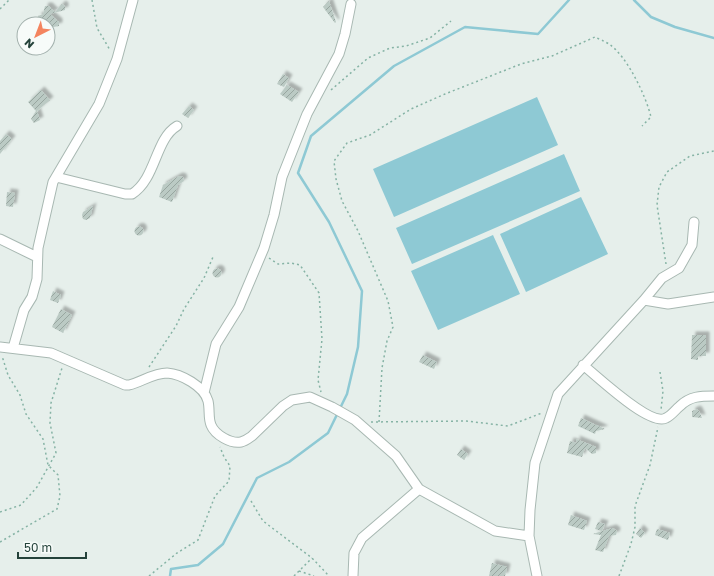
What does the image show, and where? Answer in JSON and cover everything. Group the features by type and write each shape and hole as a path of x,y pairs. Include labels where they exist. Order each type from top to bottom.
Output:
{"street":[{"path":"13,348 24,310 32,297 37,279 37,257 53,182 99,104 117,59 133,0"},
{"path":"204,393 216,344 239,307 264,248 274,215 282,177 307,114 338,54 345,34 351,4"},
{"path":"56,177 125,194 132,194 147,178 165,139 177,126"},
{"path":"537,576 529,536 535,463 551,410 558,394 644,300 662,278 679,268 690,251 694,233 694,222"},
{"path":"0,239 37,257"},
{"path":"644,300 668,304 714,298"},
{"path":"0,347 51,353 125,385 168,373 186,379 204,393 208,399 210,421 215,432 231,441 242,442 252,436 283,406 292,400 306,397 323,403 346,414 396,456 419,489 495,530 529,536"},
{"path":"583,365 626,400 651,417 660,420 666,419 689,398 714,396"},
{"path":"353,576 354,553 362,538 419,489"}],"path":[{"path":"0,9 9,0"},
{"path":"92,0 97,28 117,59"},
{"path":"327,94 368,58 390,48 406,46 430,38 451,21"},
{"path":"379,422 382,368 386,341 393,327 388,301 358,231 342,201 336,179 334,161 347,143 370,135 411,109 445,94 521,64 552,56 594,37 610,44 629,67 646,99 651,117 642,126"},
{"path":"662,278 666,264 657,205 659,187 667,172 690,156 714,151"},
{"path":"264,248 269,259 278,264 291,263 300,265 319,293 322,339 318,380 323,403"},
{"path":"140,381 176,326 184,309 204,278 213,257"},
{"path":"0,347 8,375 20,395 26,414 43,439 48,466 58,474 60,496 57,509 0,542"},
{"path":"0,512 21,505 37,487 56,453 50,423 52,403 65,359"},
{"path":"619,576 631,544 635,527 635,506 650,465 660,420 663,391 660,372"},
{"path":"371,422 466,421 508,426 551,410"},
{"path":"149,576 177,553 198,540 215,496 229,481 230,466 224,457 215,432"},
{"path":"251,501 263,521 312,558 329,576"},
{"path":"294,576 312,558"},
{"path":"299,571 314,576"}],"water":[{"path":"537,97 558,145 394,217 373,169"},
{"path":"564,154 580,191 412,264 396,228"},
{"path":"581,197 608,254 526,292 500,234"},
{"path":"493,235 520,294 438,330 411,271"}],"building":[{"path":"329,1 336,22 335,23 323,7"},
{"path":"62,4 65,6 65,10 50,14 52,16 38,16 43,14 45,6 49,6 55,12"},
{"path":"56,19 59,22 59,26 56,27"},
{"path":"283,74 289,78 284,87 277,84"},
{"path":"287,85 299,92 292,102 280,94"},
{"path":"41,90 50,100 37,111 40,120 34,123 31,119 36,111 28,102"},
{"path":"189,106 194,110 188,118 182,114"},
{"path":"6,134 12,139 0,154 0,141"},
{"path":"179,176 183,177 184,181 178,185 172,202 159,197 163,185"},
{"path":"7,192 15,193 13,207 6,206"},
{"path":"93,206 90,218 86,220 83,219 83,212"},
{"path":"137,227 141,227 143,231 141,235 137,235 135,233 135,229"},
{"path":"215,269 219,269 221,273 219,277 215,277 213,275 213,271"},
{"path":"53,291 61,295 58,303 50,300"},
{"path":"61,309 72,315 63,333 52,327"},
{"path":"692,335 706,335 706,356 698,356 698,360 691,359"},
{"path":"423,355 437,362 434,369 419,362"},
{"path":"697,409 702,418 692,417 692,411"},
{"path":"581,418 605,429 596,431 595,434 578,426"},
{"path":"576,439 596,447 596,453 592,454 585,448 582,457 567,453 570,441 577,443"},
{"path":"461,449 468,454 464,460 457,455"},
{"path":"571,515 587,521 584,530 568,525"},
{"path":"598,522 605,524 602,531 595,529"},
{"path":"613,528 617,531 616,535 609,536 603,552 595,550 601,535 593,534"},
{"path":"640,528 645,533 641,538 636,534"},
{"path":"657,529 670,533 668,540 655,535"},
{"path":"492,563 507,567 505,576 489,576"}],"waterway":[{"path":"170,576 171,569 198,565 223,544 257,478 289,462 328,433 347,394 358,347 362,291 329,222 298,173 311,136 394,66 465,27 538,34 569,0"},
{"path":"634,0 651,17 675,27 714,38"}]}
